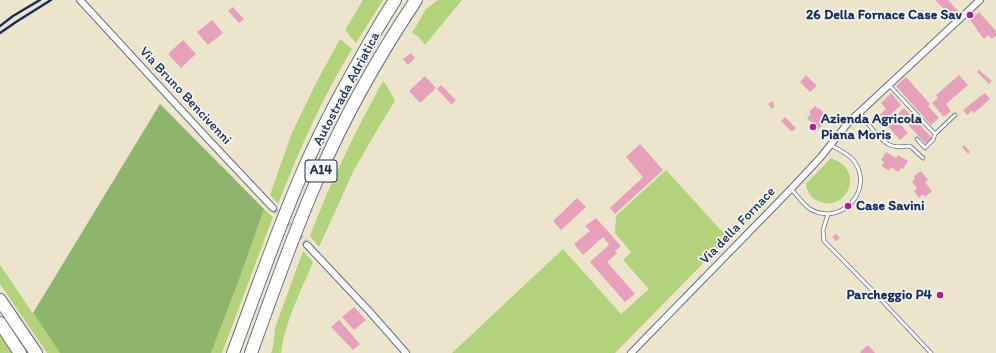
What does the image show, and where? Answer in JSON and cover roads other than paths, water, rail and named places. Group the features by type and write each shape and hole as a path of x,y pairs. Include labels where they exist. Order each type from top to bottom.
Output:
{"highway":[{"name":"Autostrada Adriatica","path":"233,353 284,214 315,144 351,74 372,37 396,0"},
{"name":"Autostrada Adriatica","path":"251,353 300,220 328,155 353,105 389,42 416,0"},
{"path":"0,300 36,353"},
{"path":"0,323 20,353"}],"street":[{"name":"Via Bruno Bencivenni","path":"80,0 211,143 273,208"},
{"name":"Via della Fornace","path":"631,353 791,189 820,158 848,123 980,0"},
{"path":"307,245 406,353"}],"lane":[{"path":"889,85 935,134"},
{"path":"860,112 867,123 889,145 900,147 910,146 923,158"},
{"path":"917,139 925,148 933,140 935,134 955,115"},
{"path":"791,189 806,206 819,213 828,214 839,211 852,202 858,192 860,179 858,168 848,155 831,145"},
{"path":"828,214 823,230 824,241 931,353"}],"tunnel":[{"path":"273,208 307,245"}],"railway":[{"path":"0,26 13,16 40,0"},
{"path":"0,33 51,0"}],"place":[{"name":"26 Della Fornace Case Sav","path":"970,15"},
{"name":"Azienda Agricola Piana Moris","path":"813,127"},
{"name":"Case Savini","path":"848,206"},
{"name":"Parcheggio P4","path":"940,295"}]}
